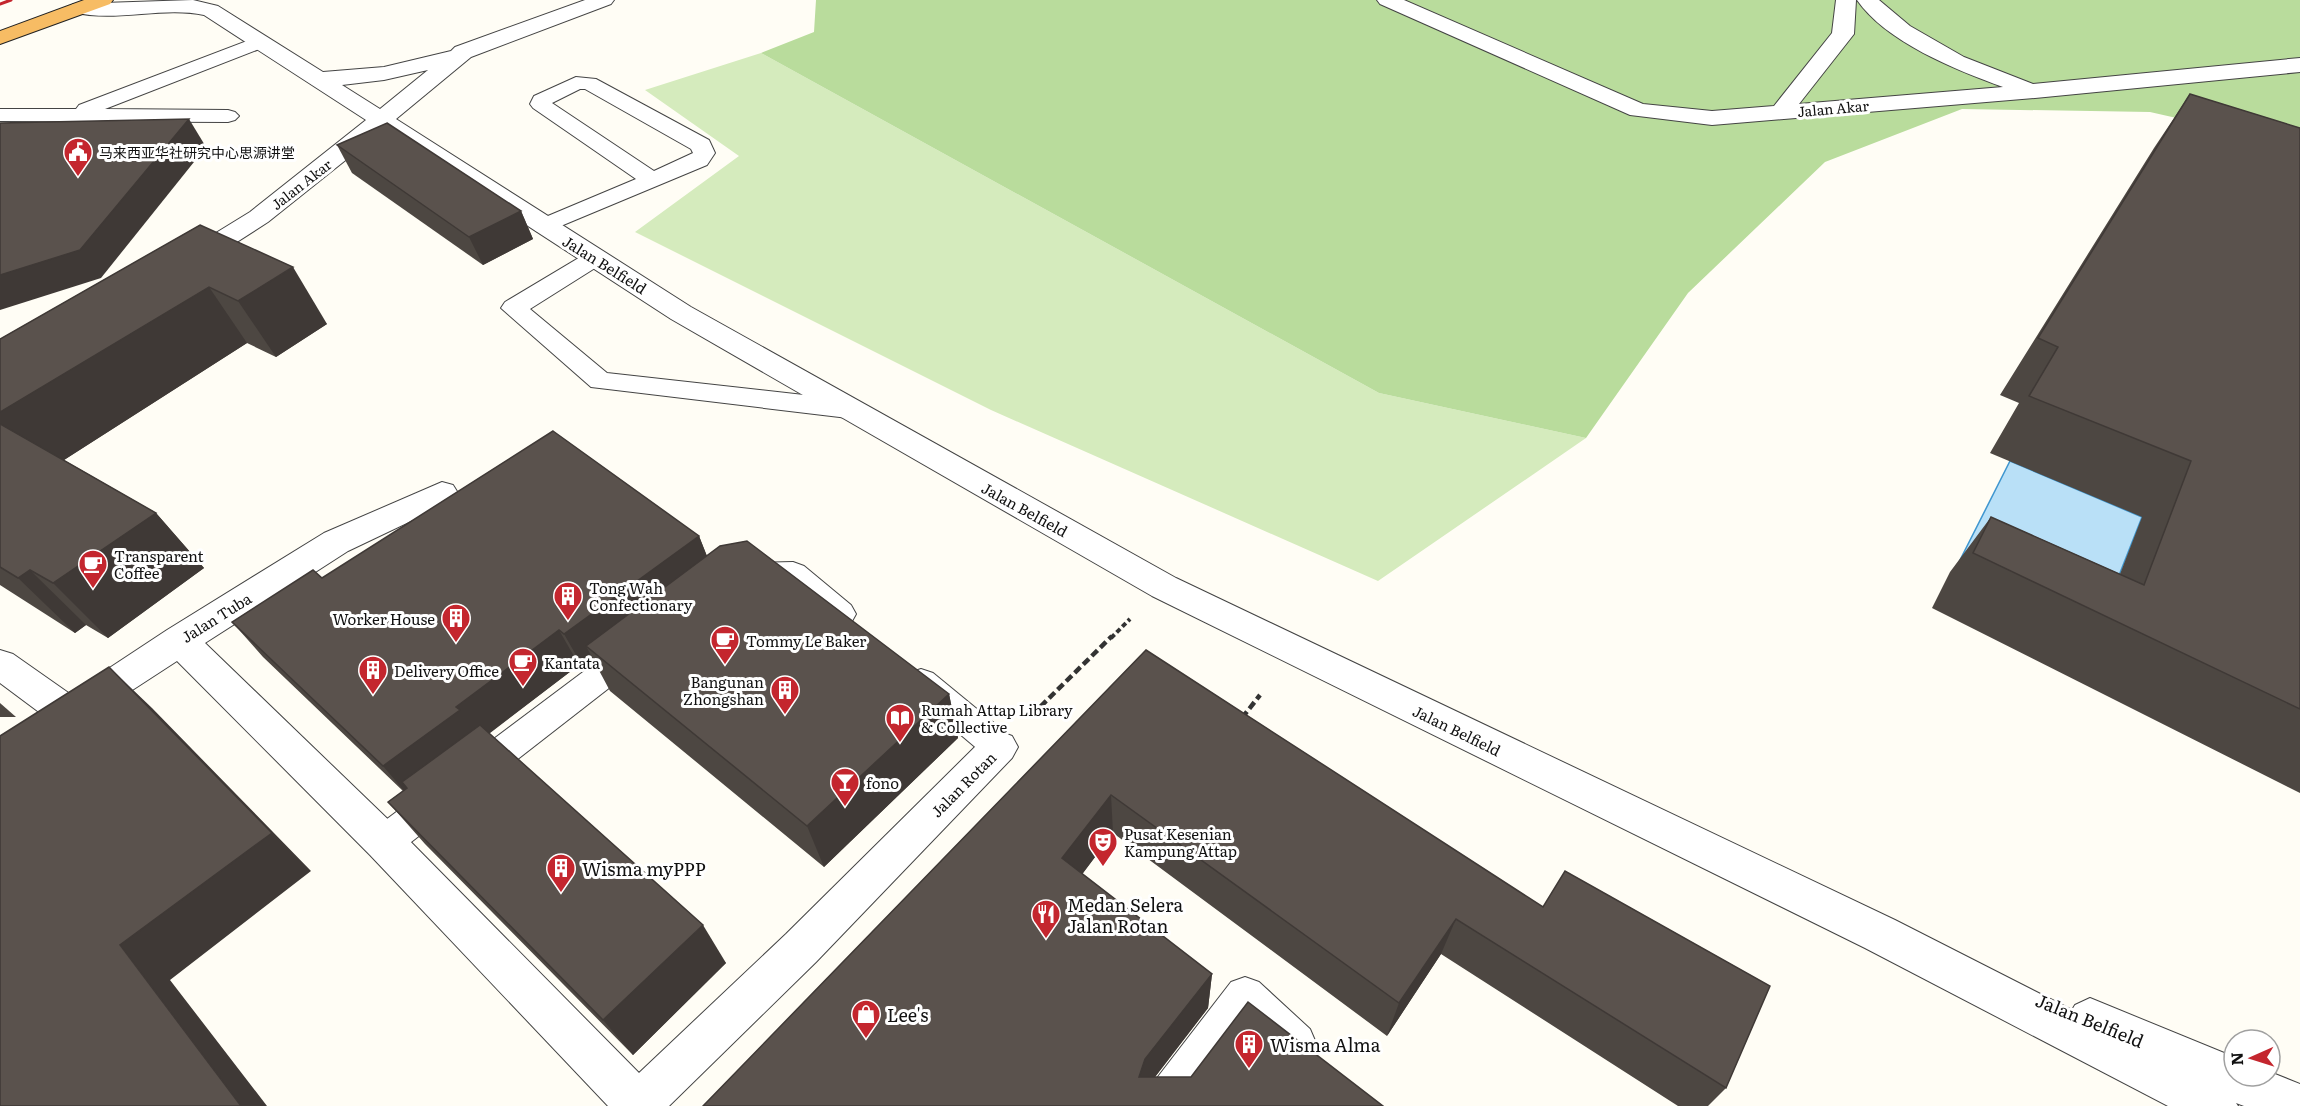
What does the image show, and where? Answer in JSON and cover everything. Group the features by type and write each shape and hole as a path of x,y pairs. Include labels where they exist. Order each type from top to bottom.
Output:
{"highway":[{"path":"0,38 103,0"}],"street":[{"name":"Jalan Akar","path":"172,272 259,217 325,166 463,52 604,0"},
{"name":"Jalan Akar","path":"1387,0 1638,110 1712,118 2035,91 2300,65"},
{"path":"1780,113 1843,34 1846,0"},
{"path":"1867,0 1902,31 1956,62 2035,91"},
{"name":"Jalan Belfield","path":"80,8 123,10 212,5 260,42 681,313 1164,587 1880,933 2215,1106"},
{"path":"317,79 361,78 399,72 463,52"},
{"name":"Jalan Tuba","path":"39,732 179,640 336,542 442,493"},
{"path":"179,640 384,842 638,1105"},
{"path":"0,664 68,713"},
{"name":"Jalan Rotan","path":"638,1105 801,948 999,747"},
{"name":"Jalan Belfield","path":"1880,933 2299,1106"}],"lane":[{"path":"70,115 260,42"},
{"path":"544,226 699,160 704,153 701,145 589,83 576,83 541,100 540,104 652,180"},
{"path":"0,115 228,116"},
{"path":"595,258 514,309 600,381 848,409"},
{"path":"718,587 728,580 759,573 792,574 864,634"},
{"path":"384,842 661,630"},
{"name":"Jalan Rotan","path":"900,664 999,747"},
{"path":"1162,1106 1245,996 1322,1067"}],"path":[{"path":"999,747 1132,617"},
{"path":"1235,726 1260,695"}],"green space":[{"path":"816,0 2300,0 2300,146 2150,112 1962,109 1825,162 1688,293 1586,438 1379,393 761,53 814,32"},
{"path":"761,53 1379,393 1586,438 1378,581 991,410 635,232 739,156 645,90"}],"water":[{"path":"2010,461 2142,517 2094,639 1953,574"}],"building":[{"path":"2190,94 2300,128 2300,709 1973,553 1991,517 2144,585 2191,461 2029,396 2058,347 2038,338"},
{"path":"189,119 80,250 0,275 0,123"},
{"path":"387,123 521,211 469,237 337,145"},
{"path":"200,225 293,267 238,301 209,287 0,412 0,339"},
{"path":"0,424 156,513 53,583 30,570 18,578 0,567"},
{"path":"553,431 699,536 564,634 559,630 456,707 460,710 383,766 232,622 313,570 322,578"},
{"name":"Bangunan Zhongshan","path":"747,541 949,694 807,826 586,646 720,546"},
{"path":"1146,650 1543,907 1565,871 1770,986 1726,1088 1456,919 1399,1003 1111,795 1062,858 1212,974 1145,1059 1139,1077 1191,1077 1248,1002 1383,1106 703,1106"},
{"path":"109,667 272,833 120,945 241,1106 0,1106 0,736"},
{"name":"Wisma myPPP","path":"480,725 703,925 603,1020 388,802 407,788 402,782"}],"railway":[{"path":"0,4 11,0"}],"place":[{"name":"马来西亚华社研究中心思源讲堂","path":"78,178"},
{"name":"Transparent Coffee","path":"93,590"},
{"name":"Tong Wah Confectionary","path":"568,622"},
{"name":"Worker House","path":"456,644"},
{"name":"Tommy Le Baker","path":"725,666"},
{"name":"Kantata","path":"523,688"},
{"name":"Delivery Office","path":"373,696"},
{"name":"Bangunan Zhongshan","path":"785,716"},
{"name":"Rumah Attap Library & Collective","path":"900,744"},
{"name":"fono","path":"845,808"},
{"name":"Pusat Kesenian Kampung Attap","path":"1103,868"},
{"name":"Wisma myPPP","path":"561,894"},
{"name":"Medan Selera Jalan Rotan","path":"1046,940"},
{"name":"Lee's","path":"866,1040"},
{"name":"Wisma Alma","path":"1249,1070"}]}
